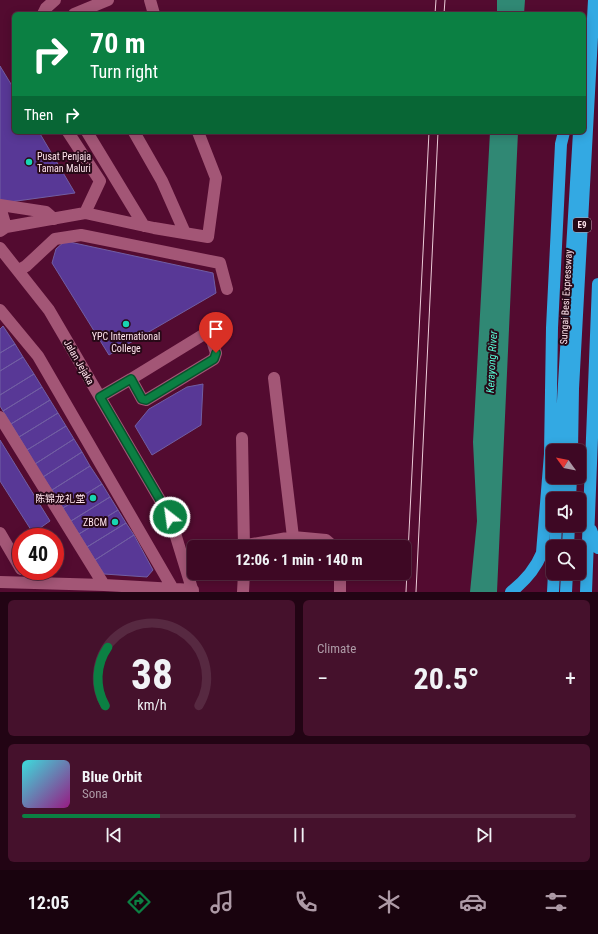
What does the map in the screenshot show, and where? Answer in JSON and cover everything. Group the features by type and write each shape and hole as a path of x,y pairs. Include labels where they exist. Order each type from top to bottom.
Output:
{"highway":[{"path":"586,43 589,0"},
{"name":"Sungai Besi Expressway","path":"572,444 573,389 594,0"},
{"path":"586,36 587,32"},
{"path":"555,444 552,320 561,144 564,134"},
{"name":"E9","path":"556,444 579,134"},
{"path":"586,592 598,284"},
{"path":"598,328 586,516 598,548"},
{"path":"511,592 529,576 538,564 542,553 551,484"},
{"path":"581,592 585,532"},
{"path":"553,592 554,580"},
{"path":"566,592 567,580"}],"street":[{"path":"44,12 46,8 55,0"},
{"path":"79,12 108,0"},
{"path":"150,0 153,12"},
{"path":"69,134 100,181 85,213"},
{"path":"88,134 144,226"},
{"path":"135,134 162,181 185,233"},
{"path":"54,219 46,212 0,206 3,229 85,213 144,226 208,237 216,178 199,134"},
{"path":"19,270 26,266 55,238 82,235 220,263 227,289"},
{"name":"Jalan Jejaka","path":"0,248 19,270 49,310 170,517 187,557"},
{"path":"0,310 38,356 173,589"},
{"path":"100,397 206,333 208,332 210,334 216,353 214,359 146,400 142,399 131,379"},
{"path":"274,378 293,537"},
{"path":"0,417 104,585"},
{"path":"241,540 242,438"},
{"path":"0,533 12,553"},
{"path":"276,540 293,537 326,540"},
{"name":"Jalan Jejaka","path":"191,580 193,591"},
{"path":"243,592 244,580"},
{"path":"340,580 340,592"},
{"path":"0,582 104,585 193,591"}],"water":[{"path":"497,0 525,0 524,12 497,12"},
{"name":"Kerayong River","path":"490,134 518,134 497,592 470,592 477,521 473,442"}],"building":[{"name":"Pusat Penjaja Taman Maluri","path":"0,66 12,86 12,134 40,134 75,193 2,203 0,201"},
{"name":"YPC International College","path":"65,241 213,273 216,293 109,355 52,263 56,249"},
{"path":"3,326 15,344 0,353 0,329"},
{"path":"15,344 23,357 0,371 0,353"},
{"path":"23,357 34,374 0,395 0,371"},
{"path":"34,374 42,387 3,411 0,406 0,395"},
{"path":"203,384 201,425 152,455 135,426 149,409 187,387"},
{"path":"42,387 50,400 11,424 3,411"},
{"path":"50,400 58,413 19,437 11,424"},
{"path":"58,413 66,426 27,450 19,437"},
{"path":"66,426 74,439 35,464 27,450"},
{"path":"74,439 82,452 43,477 35,464"},
{"path":"0,440 50,521 40,528 30,528 0,481"},
{"path":"82,452 90,466 52,490 43,477"},
{"path":"90,466 102,484 63,508 52,490"},
{"path":"102,484 110,497 71,521 63,508"},
{"path":"110,497 118,510 79,534 71,521"},
{"path":"118,510 126,523 87,547 79,534"},
{"path":"126,523 134,535 95,560 87,547"},
{"path":"134,535 153,570 147,577 104,574 95,560"}],"tram line":[{"path":"435,12 436,0"},
{"path":"444,12 445,0"},
{"path":"406,592 429,134"},
{"path":"416,592 438,134"}],"place":[{"name":"Pusat Penjaja Taman Maluri","path":"29,162"},
{"name":"YPC International College","path":"126,324"},
{"name":"陈锦龙礼堂","path":"93,498"},
{"name":"ZBCM","path":"115,522"}],"route":[{"path":"170,517 100,397 131,379 142,399 146,400 214,359 216,357 216,353"}]}
